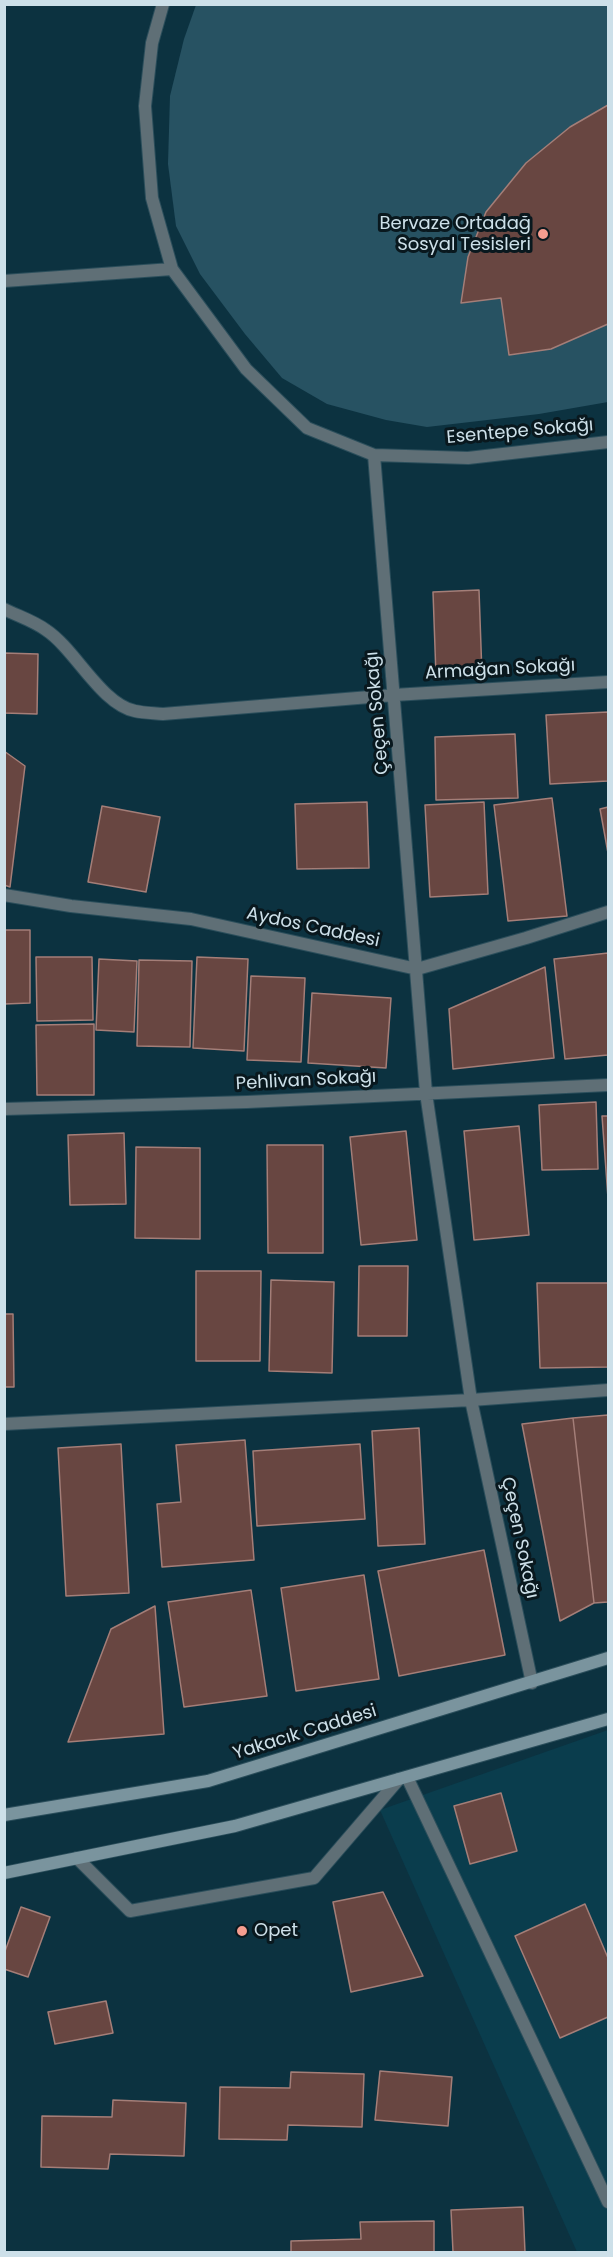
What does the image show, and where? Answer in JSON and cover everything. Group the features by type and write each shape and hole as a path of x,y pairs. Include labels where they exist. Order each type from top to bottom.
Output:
{"main road":[{"name":"Yakacık Caddesi","path":"4,1815 208,1781 609,1658"},
{"path":"4,1873 235,1826 609,1719"}],"street":[{"name":"Esentepe Sokağı","path":"163,4 152,43 145,106 152,198 172,269 246,369 307,428 374,455 468,458 609,442"},
{"path":"4,281 172,269"},
{"name":"Çeçen Sokağı","path":"374,455 426,1093 471,1400 532,1683"},
{"name":"Armağan Sokağı","path":"4,609 47,630 76,658 96,683 113,699 133,711 163,714 394,695 609,682"},
{"name":"Aydos Caddesi","path":"4,895 70,906 191,919 417,969 609,912"},
{"name":"Pehlivan Sokağı","path":"4,1109 237,1103 609,1085"},
{"path":"4,1424 471,1400 609,1390"},
{"path":"77,1858 130,1911 314,1878 403,1778 609,2202"}],"shaded area":[{"path":"196,5 608,5 608,402 539,414 427,427 386,420 327,404 282,378 245,334 200,274 176,226 168,164 170,96 184,39"},
{"path":"608,1730 608,2252 577,2252 380,1810"}],"building":[{"name":"Bervaze Ortadağ Sosyal Tesisleri","path":"608,105 608,324 551,349 509,355 501,298 461,303 468,257 486,212 526,163 570,127"},
{"path":"479,590 482,675 436,676 433,592"},
{"path":"4,653 38,654 37,714 4,713"},
{"path":"608,712 608,781 550,784 546,715"},
{"path":"515,734 518,798 436,800 435,737"},
{"path":"4,751 25,766 10,887 4,885"},
{"path":"552,798 567,916 508,921 494,805"},
{"path":"367,802 369,868 297,869 295,804"},
{"path":"484,802 488,894 430,897 425,805"},
{"path":"102,806 160,817 146,892 88,882"},
{"path":"608,807 608,853 600,809"},
{"path":"4,930 30,930 30,1003 4,1004"},
{"path":"608,953 608,1055 565,1059 554,959"},
{"path":"36,957 92,957 93,1020 37,1021"},
{"path":"197,957 248,959 244,1051 193,1048"},
{"path":"99,959 137,961 134,1032 96,1030"},
{"path":"139,960 192,961 190,1047 137,1046"},
{"path":"545,967 554,1058 453,1069 449,1009"},
{"path":"251,976 305,978 301,1062 247,1060"},
{"path":"312,993 391,998 386,1068 308,1063"},
{"path":"94,1024 94,1095 37,1095 36,1025"},
{"path":"596,1102 598,1169 542,1170 539,1105"},
{"path":"602,1116 608,1116 608,1198"},
{"path":"519,1126 529,1235 474,1240 464,1131"},
{"path":"406,1131 417,1240 361,1245 350,1137"},
{"path":"124,1133 126,1204 70,1205 68,1135"},
{"path":"267,1145 323,1145 323,1253 268,1253"},
{"path":"136,1147 200,1148 200,1239 135,1238"},
{"path":"359,1266 408,1266 407,1336 358,1336"},
{"path":"196,1271 261,1271 260,1361 196,1361"},
{"path":"271,1280 334,1282 332,1373 269,1371"},
{"path":"537,1283 608,1283 608,1367 540,1368"},
{"path":"4,1314 13,1314 14,1387 4,1387"},
{"path":"608,1415 608,1602 594,1603 573,1418"},
{"path":"573,1418 594,1603 560,1621 522,1424"},
{"path":"419,1428 425,1544 378,1546 372,1431"},
{"path":"245,1440 254,1560 162,1567 157,1504 181,1502 176,1445"},
{"path":"121,1444 129,1593 66,1596 58,1448"},
{"path":"360,1444 365,1519 257,1526 253,1451"},
{"path":"484,1550 505,1655 399,1676 378,1571"},
{"path":"364,1575 379,1679 296,1691 281,1588"},
{"path":"251,1590 267,1696 184,1707 168,1602"},
{"path":"155,1606 164,1734 68,1742 111,1629"},
{"path":"501,1793 517,1851 470,1864 454,1806"},
{"path":"383,1892 423,1976 351,1992 333,1902"},
{"path":"585,1904 608,1958 608,2017 560,2038 515,1936"},
{"path":"21,1907 50,1917 28,1977 4,1969 4,1954"},
{"path":"106,2001 113,2033 55,2044 48,2012"},
{"path":"380,2071 452,2077 448,2126 375,2120"},
{"path":"291,2072 364,2074 362,2127 288,2125 287,2140 219,2139 220,2087 290,2088"},
{"path":"113,2100 186,2103 184,2156 110,2154 108,2169 41,2167 42,2116 112,2117"},
{"path":"523,2207 525,2252 453,2252 451,2210"},
{"path":"434,2221 434,2252 291,2252 291,2241 361,2239 360,2222"}],"place":[{"name":"Bervaze Ortadağ Sosyal Tesisleri","path":"543,234"},
{"name":"Opet","path":"242,1931"}]}
